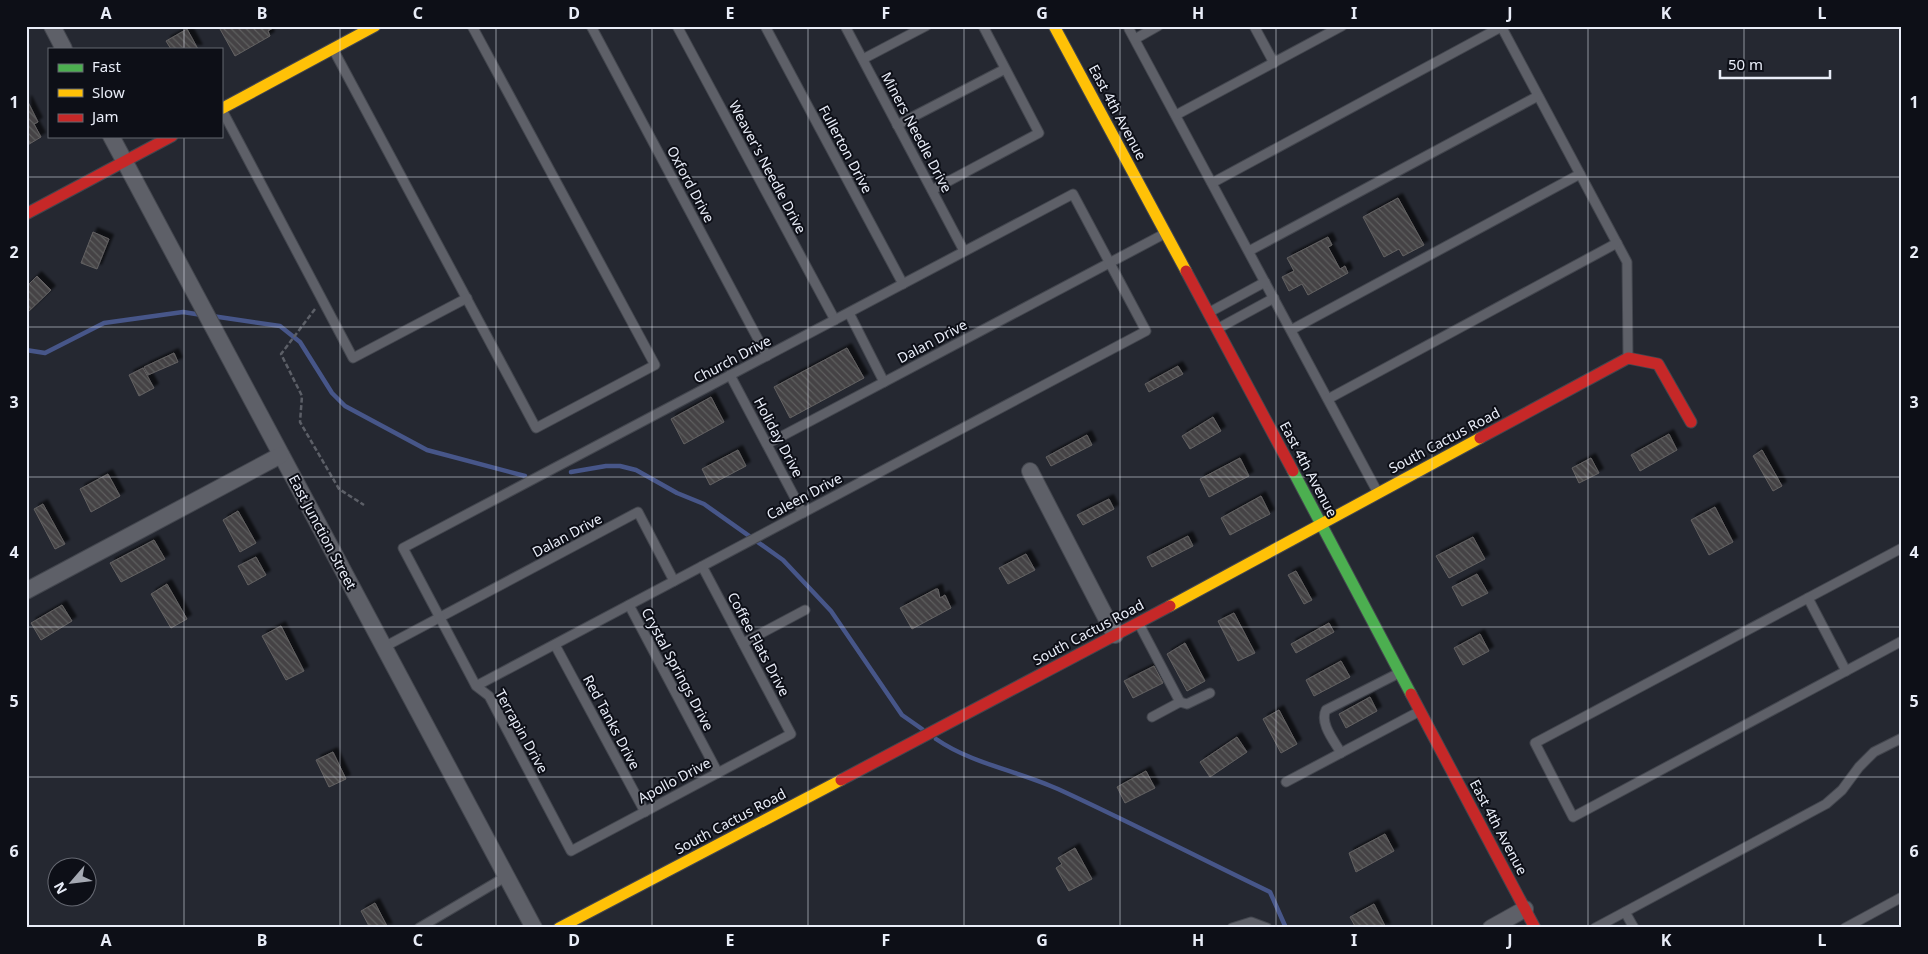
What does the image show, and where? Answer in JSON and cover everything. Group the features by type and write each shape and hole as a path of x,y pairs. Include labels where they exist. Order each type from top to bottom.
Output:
{"street":[{"path":"52,26 63,48"},
{"path":"222,108 375,26"},
{"name":"East 4th Avenue","path":"1054,26 1322,524 1535,928"},
{"name":"East Junction Street","path":"112,138 534,928"},
{"path":"26,214 168,138"},
{"path":"1628,358 1658,364 1691,422"},
{"name":"South Cactus Road","path":"559,928 1139,623 1628,358"},
{"path":"26,591 281,455"},
{"path":"1030,471 1115,635"},
{"path":"1491,928 1525,909"}],"lane":[{"path":"333,49 536,428 655,365 472,26"},
{"name":"Oxford Drive","path":"591,26 767,356"},
{"name":"Weaver's Needle Drive","path":"677,26 835,320"},
{"name":"Fullerton Drive","path":"765,26 902,284"},
{"name":"Miners Needle Drive","path":"845,26 964,251"},
{"path":"862,60 926,26"},
{"path":"932,190 1039,133 983,26"},
{"path":"1135,38 1158,26"},
{"path":"1254,26 1274,63"},
{"path":"1176,116 1342,26"},
{"path":"1212,183 1501,26 1627,262 1628,358"},
{"path":"1129,29 1378,493"},
{"path":"897,125 1005,69"},
{"path":"1248,251 1538,96"},
{"path":"222,111 353,358 467,298"},
{"path":"1291,330 1580,174"},
{"name":"Church Drive","path":"403,548 1073,194 1109,262"},
{"name":"Dalan Drive","path":"767,444 1166,233"},
{"path":"1328,399 1617,243"},
{"name":"Caleen Drive","path":"476,686 1146,331 1109,262"},
{"path":"1208,313 1265,282"},
{"path":"1217,329 1274,298"},
{"path":"848,313 884,382"},
{"name":"Holiday Drive","path":"730,375 803,512"},
{"name":"Dalan Drive","path":"440,617 638,512 674,581"},
{"name":"Terrapin Drive","path":"403,548 476,686 489,696 571,850"},
{"path":"1902,548 1535,743 1573,817 1902,641"},
{"name":"Coffee Flats Drive","path":"702,566 791,734"},
{"path":"1808,598 1846,671"},
{"name":"Crystal Springs Drive","path":"629,605 718,773"},
{"path":"743,643 805,610"},
{"path":"384,647 440,617"},
{"path":"1139,623 1180,702"},
{"name":"Red Tanks Drive","path":"555,645 645,812"},
{"path":"1340,753 1324,722 1326,710 1400,672"},
{"path":"1152,717 1180,702 1187,704 1210,693"},
{"path":"1286,782 1420,711"},
{"name":"Apollo Drive","path":"571,850 791,734"},
{"path":"1595,928 1826,804 1842,790 1859,767 1874,752 1902,738"},
{"path":"419,928 507,876"},
{"path":"1844,928 1902,897"},
{"path":"1625,912 1634,928"},
{"path":"1232,928 1251,922 1267,928"}],"path":[{"path":"322,300 281,354 302,396 300,422 339,488 364,504"}],"building":[{"path":"224,26 276,26 268,31 270,36 235,56 220,29"},
{"path":"187,29 197,48 170,48 166,41"},
{"path":"27,100 38,122 34,124 41,137 26,146"},
{"path":"1398,198 1424,245 1403,256 1399,249 1384,257 1363,217"},
{"path":"93,232 109,239 97,269 81,263"},
{"path":"1328,237 1332,245 1328,247 1340,269 1345,266 1348,273 1308,295 1302,284 1289,291 1282,277 1294,271 1287,258"},
{"path":"37,276 51,290 26,314 26,287"},
{"path":"847,348 864,378 790,418 774,387"},
{"path":"174,353 178,362 148,375 144,367"},
{"path":"1178,366 1183,374 1149,392 1145,384"},
{"path":"143,368 154,388 139,396 129,375"},
{"path":"711,397 724,422 684,444 671,419"},
{"path":"1213,417 1221,431 1190,449 1182,436"},
{"path":"1669,434 1677,450 1640,471 1631,455"},
{"path":"1087,435 1092,445 1051,466 1046,457"},
{"path":"738,450 746,466 710,485 702,469"},
{"path":"1762,450 1782,486 1773,491 1753,456"},
{"path":"1240,458 1249,476 1209,497 1200,479"},
{"path":"1591,458 1599,473 1579,483 1572,468"},
{"path":"108,474 120,496 91,512 80,489"},
{"path":"1261,496 1270,514 1230,535 1221,518"},
{"path":"1109,499 1114,509 1083,525 1077,515"},
{"path":"43,504 65,544 55,549 34,509"},
{"path":"1715,507 1733,542 1709,555 1691,520"},
{"path":"238,511 256,543 240,552 223,520"},
{"path":"1188,536 1193,546 1152,567 1147,557"},
{"path":"1473,537 1485,559 1449,578 1436,556"},
{"path":"154,540 165,559 121,582 110,563"},
{"path":"1026,554 1035,570 1008,584 999,568"},
{"path":"256,557 266,575 248,585 238,566"},
{"path":"1296,571 1312,600 1304,604 1288,575"},
{"path":"1477,574 1488,593 1462,606 1452,587"},
{"path":"167,584 187,619 171,628 151,594"},
{"path":"938,589 940,598 945,595 951,608 912,629 900,608"},
{"path":"62,605 72,621 41,640 31,623"},
{"path":"1234,613 1255,653 1238,661 1218,621"},
{"path":"1329,623 1334,632 1296,653 1291,644"},
{"path":"281,626 304,671 286,680 262,636"},
{"path":"1480,634 1489,651 1463,665 1454,648"},
{"path":"1185,643 1205,681 1187,691 1167,654"},
{"path":"1341,661 1350,677 1314,696 1306,680"},
{"path":"1154,666 1163,683 1133,698 1124,681"},
{"path":"1370,697 1377,711 1346,728 1339,714"},
{"path":"1279,710 1297,744 1281,753 1263,719"},
{"path":"1237,737 1247,752 1210,777 1200,762"},
{"path":"333,752 346,779 329,787 316,760"},
{"path":"1146,771 1155,788 1125,803 1117,787"},
{"path":"1385,834 1394,851 1356,872 1349,853"},
{"path":"1075,848 1092,879 1069,891 1056,868 1062,864 1058,858"},
{"path":"375,903 388,928 370,928 361,911"},
{"path":"1374,904 1386,928 1356,928 1350,917"}],"waterway":[{"path":"26,350 45,353 104,323 183,312 202,315"},
{"path":"212,316 280,326 300,342 332,393 345,406 427,450 525,476"},
{"path":"571,472 606,466 620,466 636,470 677,493 704,504 783,560 831,611 902,715 922,729"},
{"path":"936,739 965,755 1058,789 1270,892 1286,928"}],"traffic: fast":[{"path":"1293,471 1411,694"}],"traffic: slow":[{"path":"222,108 375,26"},
{"path":"1054,26 1186,271"},
{"path":"1170,606 1480,438"},
{"path":"559,928 841,780"}],"traffic: jam":[{"path":"26,214 168,138"},
{"path":"1186,271 1293,471"},
{"path":"1480,438 1628,358 1658,364 1691,422"},
{"path":"841,780 1170,606"},
{"path":"1411,694 1535,928"}]}
